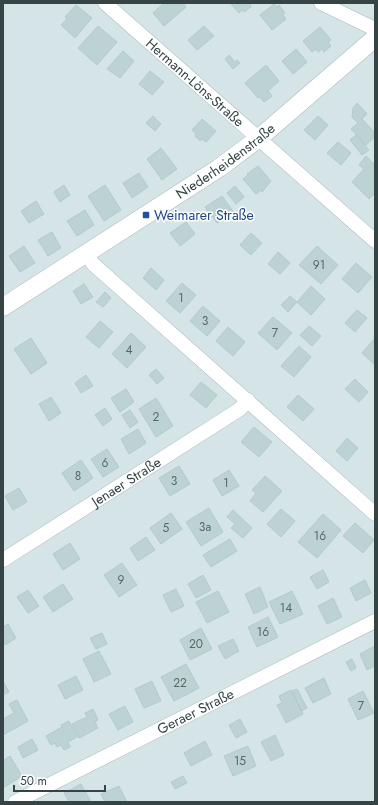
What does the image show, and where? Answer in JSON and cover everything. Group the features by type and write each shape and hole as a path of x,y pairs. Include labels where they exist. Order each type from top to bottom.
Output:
{"street":[{"name":"Hermann-Löns-Straße","path":"105,3 375,240"},
{"path":"321,3 375,29"},
{"name":"Niederheidenstraße","path":"3,308 219,168 258,138 375,38"},
{"path":"87,254 94,264 375,514"},
{"name":"Jenaer Straße","path":"3,560 240,409 248,400"},
{"name":"Geraer Straße","path":"15,802 375,621"}],"shaded area":[{"path":"3,3 375,3 375,802 3,802"}],"building":[{"path":"164,3 183,3 186,7 164,26 153,13"},
{"path":"230,3 250,3 251,7 244,12 242,10 239,13"},
{"path":"274,4 277,7 279,5 285,13 283,15 286,19 272,30 260,15"},
{"path":"76,5 92,18 75,38 61,25 67,19 65,17"},
{"path":"98,26 117,42 97,65 78,48"},
{"path":"204,26 214,36 197,50 188,40"},
{"path":"320,27 331,40 328,42 331,46 324,52 322,49 318,52 316,49 312,52 303,41"},
{"path":"296,49 307,62 293,74 282,61"},
{"path":"123,51 134,61 120,78 107,69"},
{"path":"229,55 235,62 237,60 240,63 233,69 225,59"},
{"path":"266,65 279,81 268,91 272,96 264,102 260,97 258,98 245,83"},
{"path":"150,71 164,82 152,95 139,84"},
{"path":"357,103 367,114 362,119 375,133 375,137 366,145 351,129 358,123 352,117 353,108"},
{"path":"153,116 161,124 155,131 146,123"},
{"path":"318,116 328,125 315,140 304,130"},
{"path":"202,119 216,131 206,142 202,139 200,141 192,130"},
{"path":"356,135 369,150 362,155 350,140"},
{"path":"338,142 351,153 341,165 327,153"},
{"path":"161,148 177,169 162,180 147,159"},
{"path":"366,156 375,165 375,176 373,178 375,180 375,193 369,199 352,182 364,169 359,165"},
{"path":"258,166 271,181 262,192 261,190 256,194 243,179"},
{"path":"139,173 148,187 132,198 123,183"},
{"path":"64,185 70,195 60,202 54,192"},
{"path":"105,185 121,210 104,221 88,196"},
{"path":"235,186 244,197 236,204 227,193"},
{"path":"222,196 233,211 217,223 205,207"},
{"path":"36,201 44,214 29,223 21,211"},
{"path":"85,210 94,225 77,236 67,221"},
{"path":"186,222 195,234 180,246 170,233"},
{"path":"52,232 61,248 48,256 38,240"},
{"path":"251,233 262,243 251,255 240,245"},
{"path":"24,246 35,263 20,272 9,256"},
{"path":"317,246 338,265 321,284 299,265"},
{"path":"278,252 290,263 280,274 268,264"},
{"path":"356,263 372,277 358,293 342,279"},
{"path":"151,268 164,280 156,290 143,278"},
{"path":"182,283 196,295 180,313 166,301"},
{"path":"84,284 93,297 81,304 73,291"},
{"path":"311,286 325,299 311,315 297,302"},
{"path":"105,292 111,298 103,307 96,302"},
{"path":"290,296 297,302 288,312 281,305"},
{"path":"203,306 220,321 207,336 190,321"},
{"path":"357,310 367,318 355,332 345,323"},
{"path":"273,317 292,333 277,350 258,333"},
{"path":"100,321 113,332 99,348 86,337"},
{"path":"309,326 321,336 312,346 300,335"},
{"path":"228,327 245,342 233,356 216,341"},
{"path":"131,333 146,347 127,368 112,354"},
{"path":"31,338 47,363 31,374 14,349"},
{"path":"375,338 375,365 362,353"},
{"path":"299,346 311,357 294,377 281,366"},
{"path":"156,369 164,378 157,384 149,375"},
{"path":"86,375 93,386 81,393 75,383"},
{"path":"355,379 368,392 359,402 345,389"},
{"path":"201,382 217,395 206,408 190,395"},
{"path":"126,389 134,402 120,412 111,398"},
{"path":"298,395 314,409 303,421 287,407"},
{"path":"51,397 61,413 49,421 39,404"},
{"path":"156,398 173,426 156,437 139,409"},
{"path":"105,408 112,419 103,426 95,415"},
{"path":"130,410 138,422 130,428 122,415"},
{"path":"254,427 272,442 259,457 241,442"},
{"path":"138,429 146,443 129,454 121,439"},
{"path":"347,438 358,448 347,461 336,451"},
{"path":"107,449 119,467 103,477 91,459"},
{"path":"81,460 93,478 74,491 62,473"},
{"path":"179,466 190,484 170,496 159,478"},
{"path":"229,470 239,486 222,496 213,480"},
{"path":"265,476 282,491 263,512 250,501 256,493 252,490"},
{"path":"19,488 27,502 13,510 5,496"},
{"path":"209,508 223,532 201,546 186,522"},
{"path":"281,509 295,521 281,537 267,524"},
{"path":"233,510 252,528 243,538 231,528 235,524 227,517"},
{"path":"171,513 182,529 161,544 150,528"},
{"path":"323,514 341,530 317,558 298,542"},
{"path":"355,523 374,540 363,553 343,536"},
{"path":"146,537 155,550 138,561 130,548"},
{"path":"230,539 237,551 211,567 203,555"},
{"path":"70,543 80,559 63,570 53,554"},
{"path":"122,563 137,585 119,597 104,575"},
{"path":"323,570 329,582 317,589 310,577"},
{"path":"203,575 211,590 196,598 188,584"},
{"path":"365,580 371,593 356,601 350,588"},
{"path":"63,584 73,599 53,612 43,597"},
{"path":"260,587 268,607 254,614 245,594"},
{"path":"176,589 184,606 171,612 163,595"},
{"path":"28,590 39,606 28,613 17,597"},
{"path":"218,591 229,612 207,623 196,602"},
{"path":"292,591 303,614 280,624 269,602"},
{"path":"333,598 342,617 327,624 318,606"},
{"path":"268,617 278,637 257,647 248,627"},
{"path":"8,624 16,638 5,645 3,627"},
{"path":"201,628 212,649 190,660 180,640"},
{"path":"102,633 107,644 96,649 90,638"},
{"path":"233,639 239,651 225,659 218,646"},
{"path":"375,646 375,666 367,670 360,654"},
{"path":"99,651 111,674 94,682 83,659"},
{"path":"352,659 356,668 351,671 346,662"},
{"path":"186,664 199,688 174,701 161,677"},
{"path":"76,676 83,690 65,699 58,685"},
{"path":"324,678 331,694 313,703 305,688"},
{"path":"3,681 9,692 3,695"},
{"path":"152,681 161,701 144,708 135,689"},
{"path":"297,689 307,708 301,711 292,691"},
{"path":"291,690 303,714 286,723 277,705 282,703 279,696"},
{"path":"363,691 374,713 358,720 348,699"},
{"path":"17,700 28,721 3,735 3,719 14,713 9,704"},
{"path":"125,706 133,722 118,730 109,714"},
{"path":"93,709 98,720 95,722 98,728 79,738 72,724 87,717 85,713"},
{"path":"240,719 247,732 236,738 229,725"},
{"path":"69,721 77,737 68,742 70,747 64,750 61,745 57,747 55,743 51,745 46,736 62,727 61,725"},
{"path":"275,735 284,755 271,761 261,742"},
{"path":"32,739 38,750 23,758 18,747"},
{"path":"205,741 212,755 191,766 184,753"},
{"path":"248,746 256,766 233,776 224,756"},
{"path":"10,756 22,776 3,788 3,761"},
{"path":"183,776 187,783 175,789 171,782"},
{"path":"81,784 91,802 69,802 64,793"},
{"path":"119,786 127,802 105,802 101,794"}],"place":[{"name":"Weimarer Straße","path":"146,215"}]}
